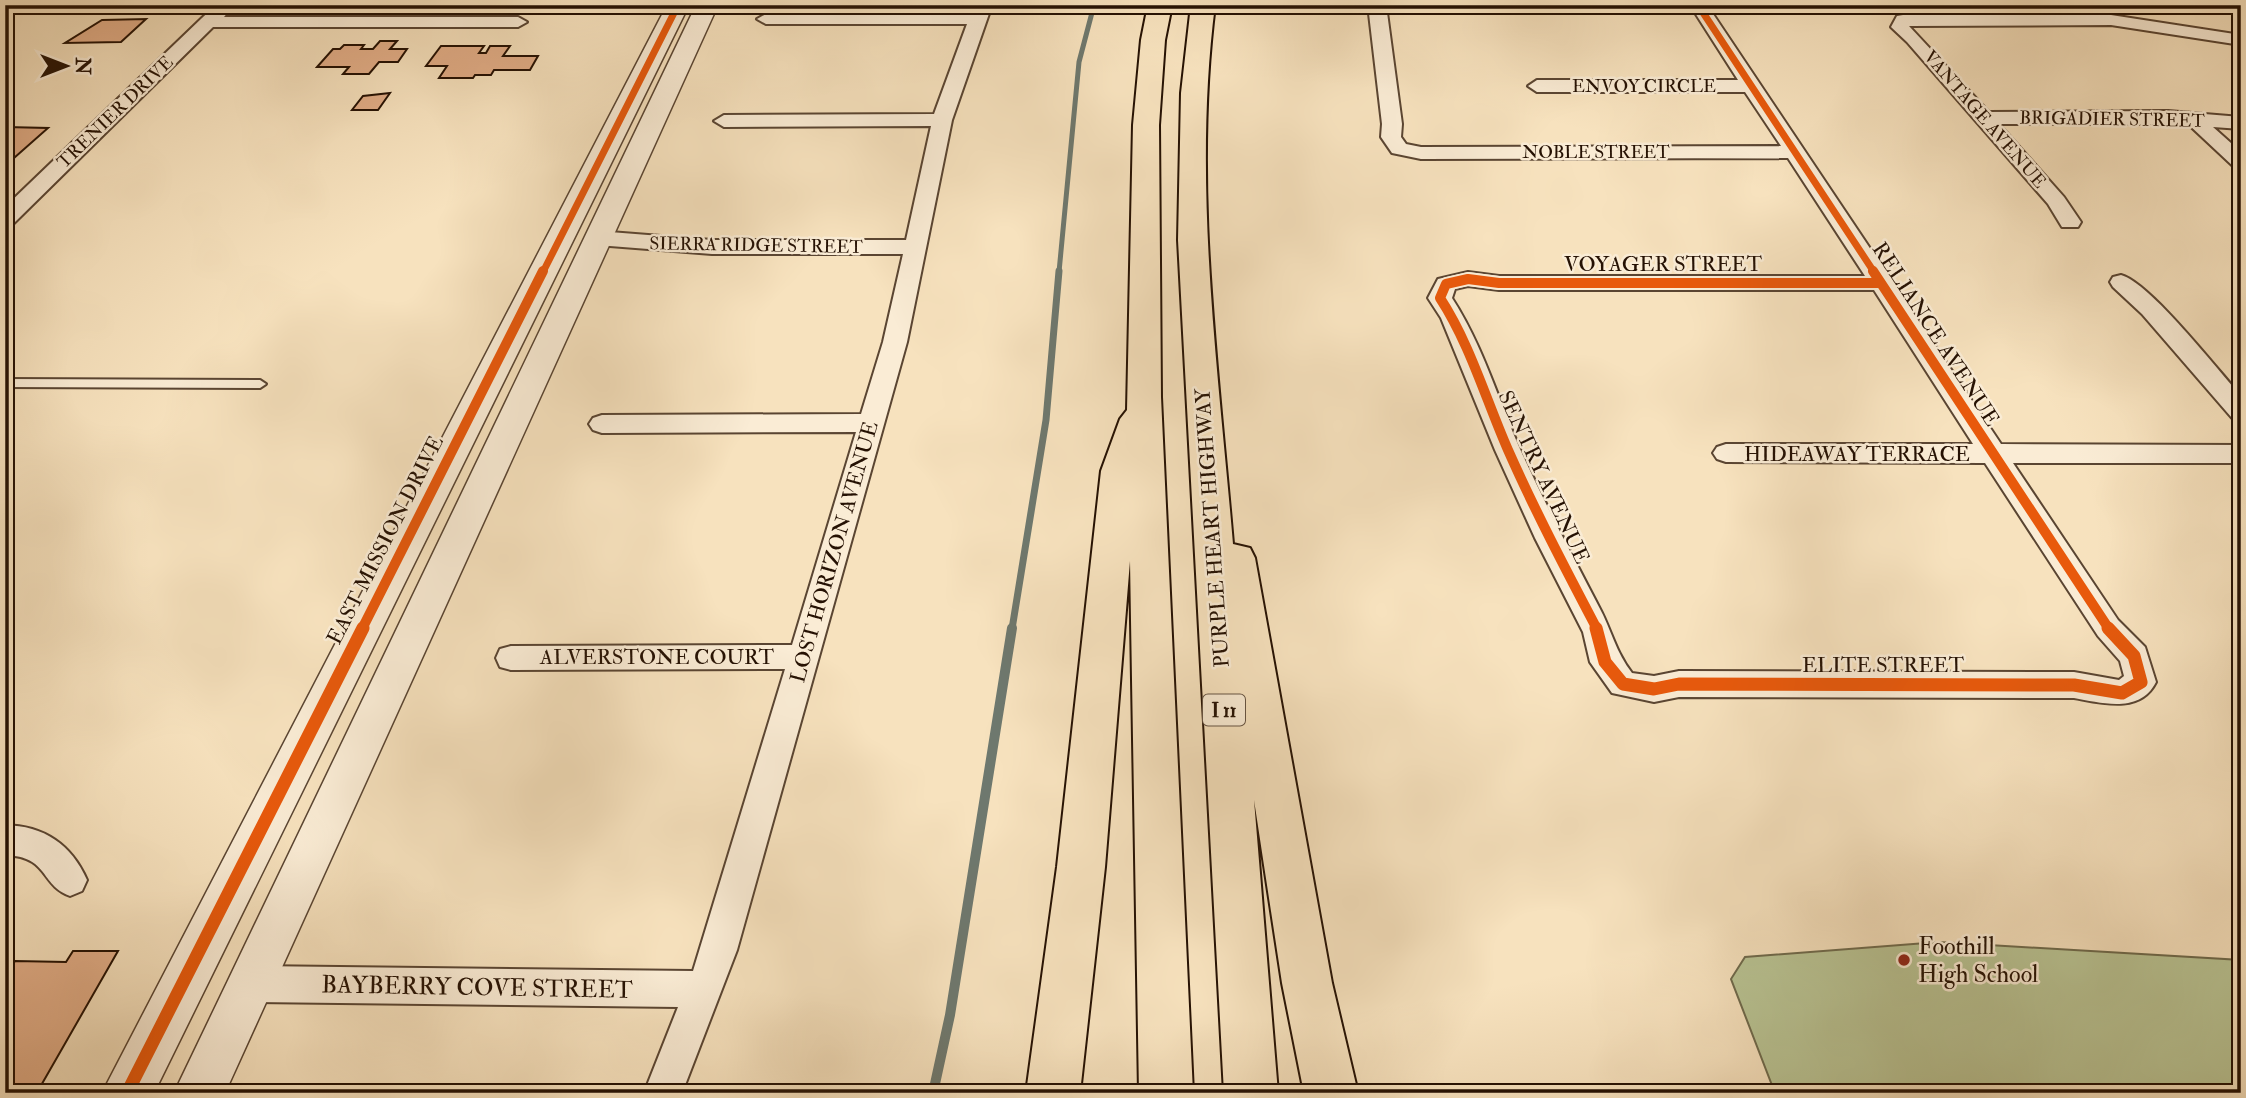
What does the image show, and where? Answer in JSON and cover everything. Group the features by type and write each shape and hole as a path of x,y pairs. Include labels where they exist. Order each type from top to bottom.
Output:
{"highway":[{"path":"1160,5 1153,40 1146,125 1144,397 1166,1093"},
{"name":"PURPLE HEART HIGHWAY","path":"1203,5 1197,41 1192,139 1198,328 1251,1093"},
{"path":"1198,328 1300,944 1331,1093"},
{"path":"1053,1093 1082,867 1119,471 1144,397"}],"street":[{"name":"TRENIER DRIVE","path":"5,219 225,5"},
{"name":"EAST MISSION DRIVE","path":"127,1093 678,5"},
{"path":"199,1093 708,5"},
{"name":"NOBLE STREET","path":"1377,5 1392,124 1391,137 1399,149 1421,153 1794,152"},
{"name":"RELIANCE AVENUE","path":"1698,5 2108,628 2134,656 2141,682"},
{"path":"2048,5 2065,20 2141,23 2241,40"},
{"path":"766,19 981,12"},
{"name":"LOST HORIZON AVENUE","path":"663,1093 719,950 895,342 942,120 981,12"},
{"name":"VANTAGE AVENUE","path":"2065,20 1903,20 1900,27 1913,38 2057,201 2070,222"},
{"path":"208,22 518,22"},
{"name":"ENVOY CIRCLE","path":"1537,86 1751,86"},
{"path":"597,238 581,234 581,220 624,131 625,108"},
{"name":"BRIGADIER STREET","path":"1983,118 2192,118 2241,123"},
{"path":"2192,118 2241,163"},
{"path":"724,121 942,120"},
{"name":"SIERRA RIDGE STREET","path":"597,238 712,247 915,247"},
{"name":"VOYAGER STREET","path":"1446,284 1468,279 1499,283 1880,283"},
{"path":"2121,282 2150,309 2241,412"},
{"name":"SENTRY AVENUE","path":"1446,284 1440,298 1453,318 1508,450 1549,538 1598,632 1605,662 1622,684"},
{"path":"602,424 871,423"},
{"name":"HIDEAWAY TERRACE","path":"1726,453 2241,454"},
{"name":"ALVERSTONE COURT","path":"511,658 804,657"},
{"name":"ELITE STREET","path":"1622,684 1654,689 1679,684 2074,685 2122,693 2141,682"},
{"path":"5,840 23,840 53,854 70,880"},
{"name":"BAYBERRY COVE STREET","path":"250,985 704,989"}],"lane":[{"path":"5,383 260,384"}],"green space":[{"path":"1939,942 2241,960 2241,1093 1775,1093 1731,979 1745,957"}],"building":[{"path":"78,5 116,5 102,10 72,10"},
{"path":"146,19 121,42 65,43 102,20"},
{"path":"380,41 397,41 390,49 407,49 398,62 379,62 369,74 343,74 349,67 317,67 333,49 340,49 344,45 364,45 361,49 373,49"},
{"path":"441,46 484,46 479,53 486,53 490,46 510,46 503,56 538,56 530,70 494,70 491,75 475,75 473,78 439,78 447,66 426,66"},
{"path":"390,93 378,110 352,110 363,96"},
{"path":"5,127 48,128 14,158 5,158 5,150 11,145 5,145"},
{"path":"73,951 118,951 39,1089 5,1088 5,977 15,961 66,962"}],"waterway":[{"path":"1059,272 1079,62 1094,5"},
{"path":"1012,629 1046,420 1059,271"},
{"path":"933,1093 950,1015 1012,628"}],"cycle path":[{"path":"127,1093 678,5"},
{"path":"1698,5 2108,628 2134,656 2141,682 2122,693 2074,685 1679,684 1654,689 1623,684 1605,662 1598,632 1549,538 1508,450 1453,318 1440,298 1446,284 1468,279 1499,283 1880,283"}],"place":[{"name":"Foothill High School","path":"1904,960"}]}
